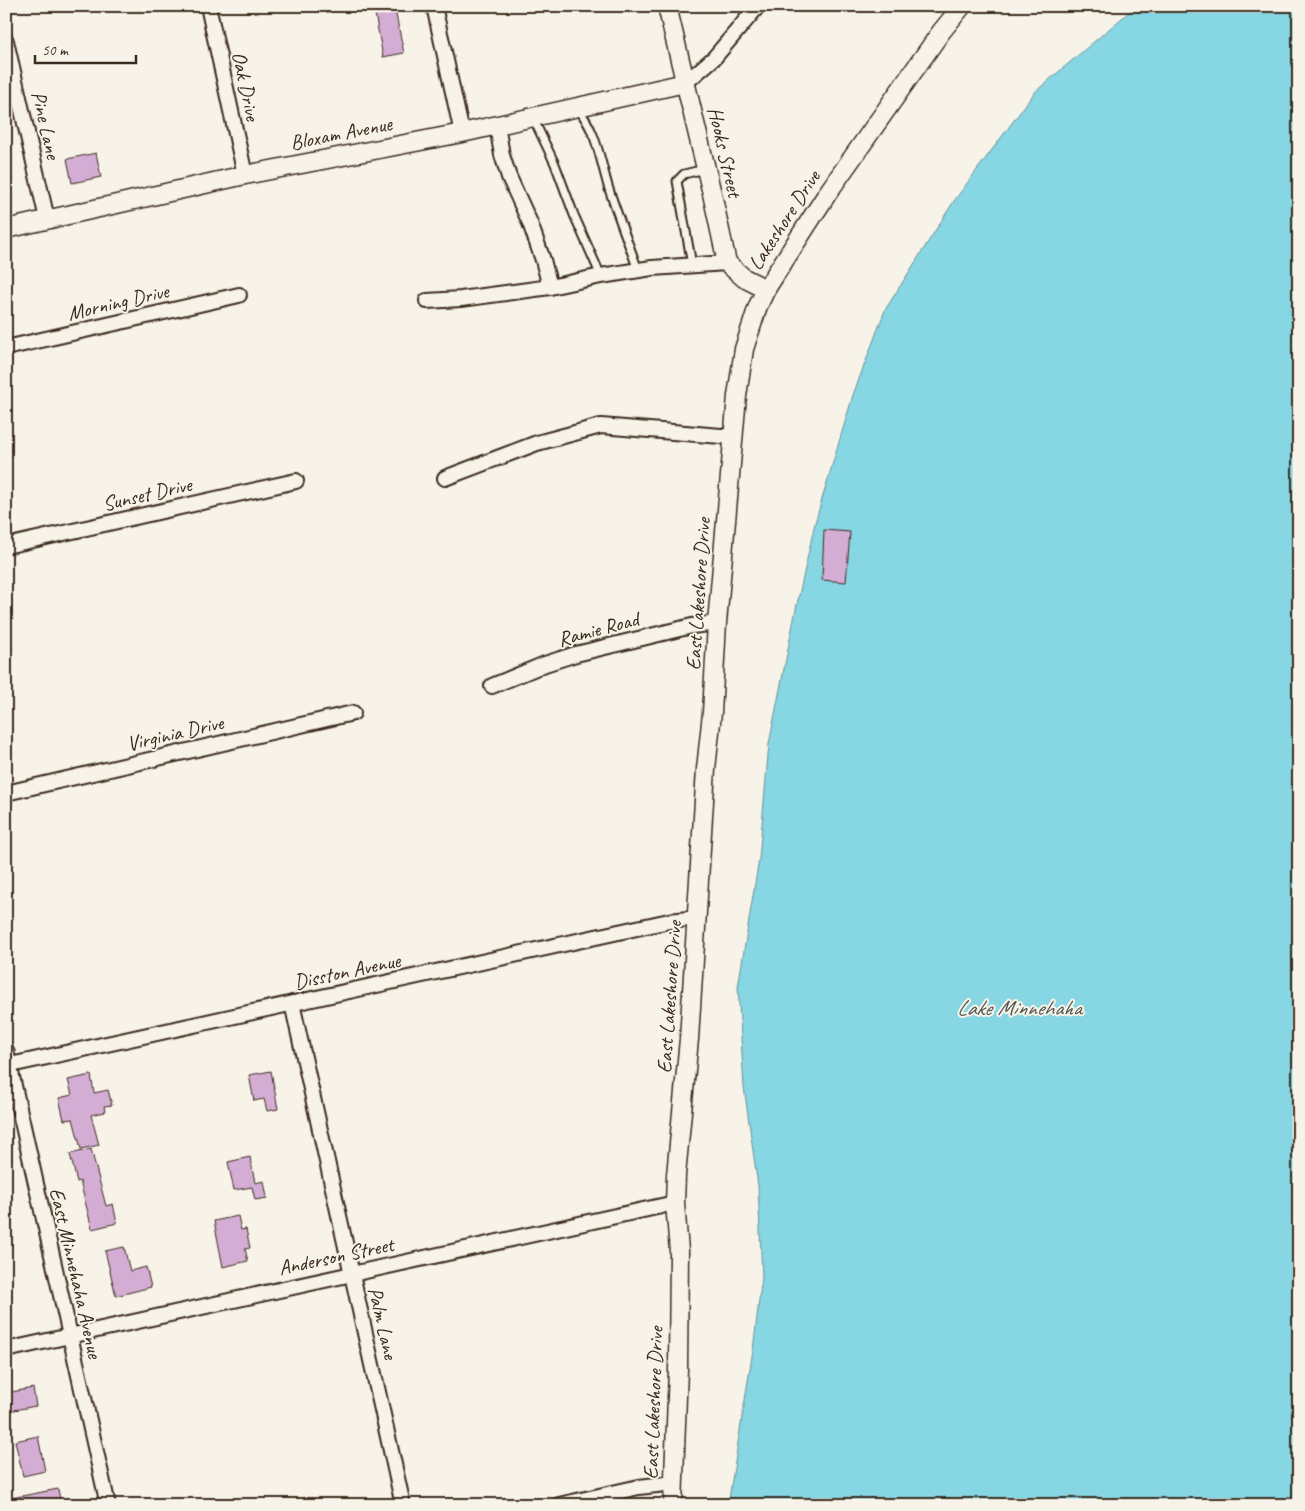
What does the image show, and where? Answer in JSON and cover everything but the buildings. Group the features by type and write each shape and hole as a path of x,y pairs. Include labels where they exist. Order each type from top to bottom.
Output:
{"street":[{"name":"Oak Drive","path":"208,6 245,175"},
{"path":"434,6 462,133"},
{"name":"Hooks Street","path":"667,6 727,263"},
{"path":"685,84 714,58 758,6"},
{"name":"Lakeshore Drive","path":"727,494 736,396 744,349 758,306 766,290 835,183 941,32 962,6"},
{"name":"Pine Lane","path":"6,41 47,219"},
{"name":"Bloxam Avenue","path":"6,229 245,175 462,133 685,84"},
{"path":"497,125 508,176 530,223 550,287"},
{"path":"427,301 461,299 550,287 638,270 727,263 744,278 766,290"},
{"name":"Morning Drive","path":"6,348 239,295"},
{"path":"445,478 537,443 601,426 733,437"},
{"name":"Sunset Drive","path":"6,546 296,481"},
{"name":"East Lakeshore Drive","path":"673,1505 678,1369 679,1251 675,1203 676,1175 689,1039 706,769 712,713 727,494"},
{"name":"Ramie Road","path":"492,686 545,664 576,654 692,626 717,623"},
{"name":"Virginia Drive","path":"6,793 353,713"},
{"name":"Disston Avenue","path":"8,1065 670,921 698,918"},
{"name":"Palm Lane","path":"292,1003 403,1505"},
{"name":"East Minnehaha Avenue","path":"6,1050 108,1505"},
{"name":"Anderson Street","path":"6,1350 675,1203"},
{"path":"559,1505 639,1487 674,1482"}],"lane":[{"path":"576,108 585,117 591,128 611,195 638,270"},
{"path":"533,117 602,276"},
{"path":"692,265 677,181 684,174 706,169"}],"water":[{"name":"Lake Minnehaha","path":"1136,6 1299,6 1299,1505 728,1505 753,1350 762,1276 758,1186 744,1087 738,987 759,859 769,744 815,523 853,395 885,310 954,201 1035,92"}]}
